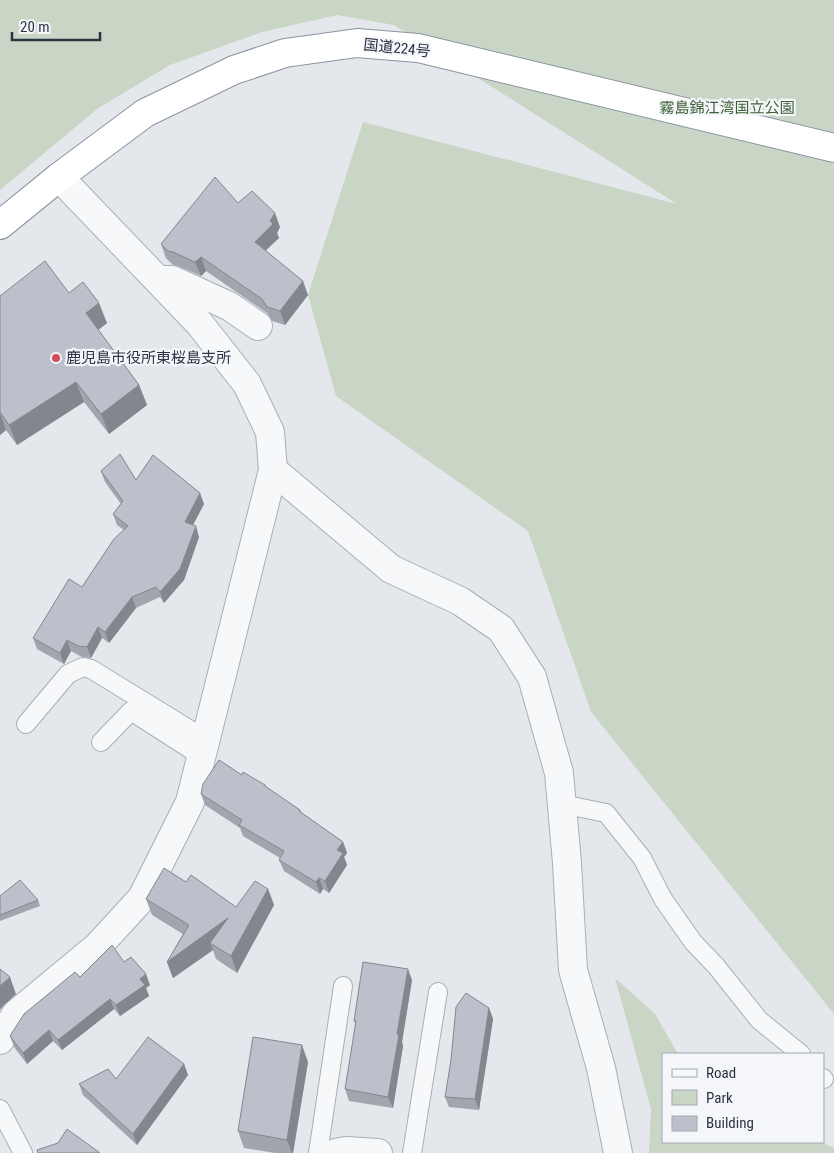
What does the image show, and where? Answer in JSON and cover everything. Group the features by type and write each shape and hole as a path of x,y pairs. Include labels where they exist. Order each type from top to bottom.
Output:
{"highway":[{"name":"国道224号","path":"0,225 59,177 145,113 234,70 285,53 357,43 418,48 834,148"}],"street":[{"path":"0,1040 16,1014 98,946 142,898 190,802 273,470 270,432 246,384 199,323 59,177"},
{"path":"159,280 172,280 221,302 258,326"},
{"path":"273,470 390,569 460,600 501,629 532,678 559,773 567,863 573,970 601,1068 618,1153"},
{"path":"336,1153 346,1151 378,1153"}],"lane":[{"path":"26,724 68,674 83,667 90,669 203,748"},
{"path":"101,742 131,711 203,748"},
{"path":"562,804 606,813 642,858 663,899 693,942 716,966 758,1020 800,1053"},
{"path":"318,1153 343,986"},
{"path":"412,1153 438,992"},
{"path":"0,1109 23,1153"}],"green space":[{"name":"霧島錦江湾国立公園","path":"0,0 834,0 834,1014 591,712 528,531 336,396 308,295 363,122 677,204 394,25 337,15 262,32 170,65 97,109 0,190"},
{"path":"615,978 655,1014 677,1053 662,1053 662,1143 822,1143 834,1148 834,1153 649,1153 651,1109"}],"building":[{"path":"215,177 238,203 252,191 275,213 270,221 273,224 255,242 303,281 280,311 267,307 262,299 201,257 195,262 168,251 161,244"},
{"name":"鹿児島市役所東桜島支所","path":"45,261 69,293 83,282 99,303 86,313 139,385 101,414 76,382 9,425 0,412 0,296"},
{"path":"120,454 136,480 153,455 200,493 185,522 196,526 180,569 160,592 156,587 132,597 105,632 98,627 87,647 78,646 67,640 60,653 33,638 69,579 82,587 114,539 128,526 113,514 123,501 101,471"},
{"path":"219,760 242,775 243,772 265,785 343,842 337,850 343,853 325,881 319,878 316,882 279,860 284,851 239,825 242,820 201,794 203,784"},
{"path":"164,868 186,882 191,875 236,907 255,881 268,889 231,956 210,943 228,918 167,962 189,925 146,899"},
{"path":"20,880 38,900 0,915 0,896"},
{"path":"112,945 124,962 131,957 146,974 140,979 145,985 116,1005 110,999 58,1040 49,1030 23,1053 10,1036 24,1014 75,972 80,977"},
{"path":"363,962 408,969 388,1097 345,1089"},
{"path":"0,969 10,977 0,986"},
{"path":"466,993 489,1008 475,1099 445,1097 456,1007"},
{"path":"148,1037 184,1064 133,1134 79,1084 108,1069 116,1079"},
{"path":"253,1037 302,1045 287,1140 238,1131"},
{"path":"67,1129 100,1153 38,1153 37,1150 58,1143"}],"place":[{"name":"鹿児島市役所東桜島支所","path":"56,358"}]}
